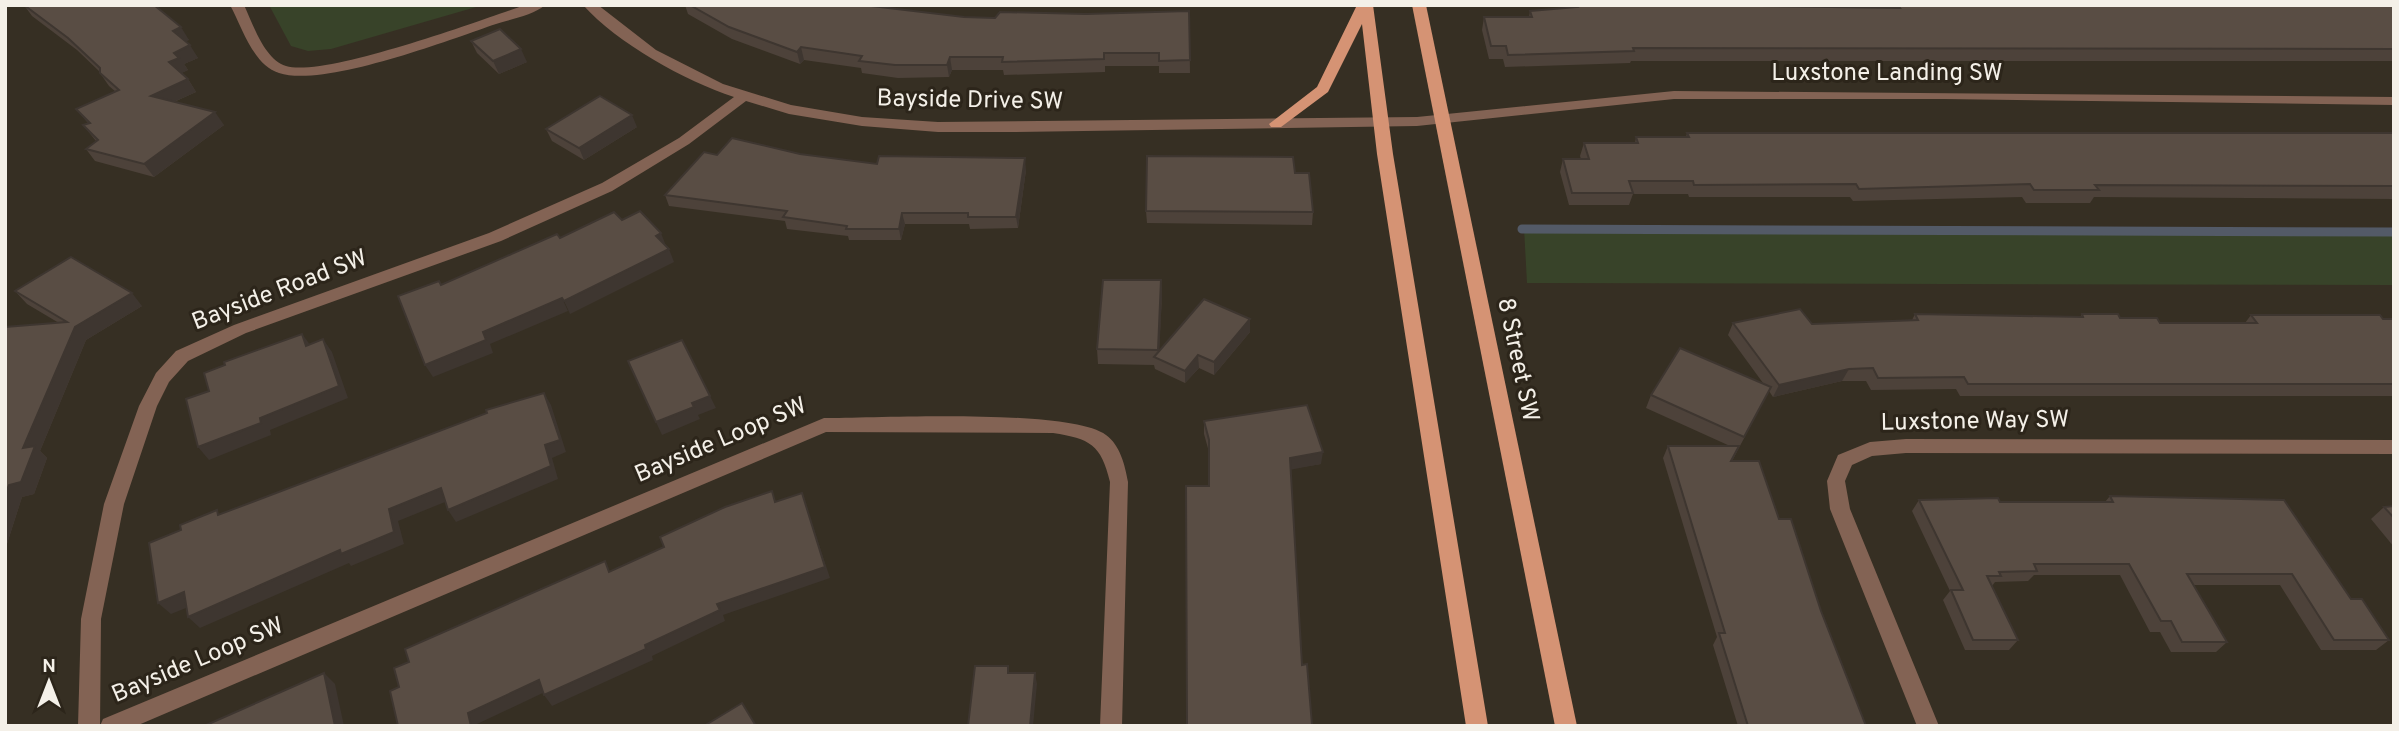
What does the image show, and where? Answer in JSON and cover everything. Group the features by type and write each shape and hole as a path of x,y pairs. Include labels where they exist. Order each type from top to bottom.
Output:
{"main road":[{"path":"1365,5 1381,123 1477,726"},
{"path":"1276,124 1323,89 1365,5"},
{"name":"8 Street SW","path":"1419,5 1566,726"}],"street":[{"path":"237,5 268,59 280,70 293,74 333,69 538,5"},
{"name":"Bayside Drive SW","path":"589,5 608,23 697,81 741,98 833,121 927,127 1381,123"},
{"name":"Luxstone Landing SW","path":"1381,123 1498,116 1668,95 2394,101"},
{"name":"Bayside Road SW","path":"89,726 91,619 114,504 148,406 162,379 182,356 240,329 495,237 607,187 684,141 741,98"},
{"name":"Bayside Loop SW","path":"111,726 824,425 1053,426 1081,430 1103,440 1115,458 1119,482 1111,726"},
{"name":"Luxstone Way SW","path":"1928,726 1840,509 1836,481 1844,460 1870,449 1906,446 2394,447"}],"green space":[{"path":"269,5 483,5 331,49 308,51 291,46"},
{"path":"1524,228 2394,230 2394,285 1527,283"}],"building":[{"path":"24,5 154,5 181,27 173,31 190,45 174,53 179,58 169,62 188,79 151,96 215,112 144,164 86,149 98,140 83,125 90,123 76,109 119,90 68,38"},
{"path":"690,5 863,5 995,18 1000,12 1086,14 1189,11 1190,60 1159,61 1159,53 1104,53 1104,59 1002,62 1003,57 950,57 947,65 895,65 859,61 862,56 801,47 797,52 729,27"},
{"path":"1577,5 1900,8 1898,5 2394,5 2394,49 1633,48 1634,51 1508,55 1506,46 1491,46 1484,17 1532,17 1530,11 1578,7"},
{"path":"500,29 521,49 493,61 471,41"},
{"path":"600,96 632,115 579,148 546,129"},
{"path":"1687,133 2394,133 2394,186 2095,185 2099,190 2034,190 2030,184 1859,189 1856,184 1694,185 1693,181 1629,181 1633,193 1572,193 1563,159 1589,159 1584,143 1638,143 1636,137 1689,137"},
{"path":"732,138 800,154 877,164 879,156 1025,158 1016,217 968,217 968,213 902,213 899,229 846,229 847,226 783,217 787,211 665,195 704,152 717,155"},
{"path":"1147,156 1293,157 1295,173 1309,173 1313,212 1146,211"},
{"path":"640,211 661,233 656,236 669,249 564,301 562,298 483,332 486,340 425,365 398,296 439,281 441,285 557,234 560,238 614,212 622,220"},
{"path":"71,257 132,293 75,327 23,448 35,446 21,482 9,485 5,495 5,327 67,322 15,291"},
{"path":"1103,280 1161,280 1158,350 1097,349"},
{"path":"1204,299 1250,319 1214,362 1198,355 1185,371 1154,357"},
{"path":"1800,309 1812,324 1918,320 1915,314 2083,317 2082,314 2118,314 2120,318 2157,318 2160,323 2257,323 2251,315 2380,315 2383,319 2394,319 2394,384 1968,384 1964,377 1878,378 1873,368 1849,369 1779,385 1733,323"},
{"path":"302,334 306,346 323,339 339,386 260,418 261,423 198,447 186,399 209,391 204,373 225,365 224,362"},
{"path":"682,340 710,396 692,403 694,407 656,422 628,361"},
{"path":"1680,348 1771,387 1744,437 1651,395"},
{"path":"544,393 560,440 545,445 551,466 448,510 441,488 389,509 394,532 341,554 340,550 188,617 184,592 158,603 149,543 181,530 180,525 217,510 218,515 487,413 486,410"},
{"path":"1307,405 1323,452 1290,458 1302,665 1307,664 1312,725 1187,726 1186,486 1209,486 1209,440 1204,421"},
{"path":"1668,446 1739,446 1731,461 1759,461 1779,519 1791,519 1821,611 1866,726 1748,726 1719,633 1725,633"},
{"path":"772,491 775,502 802,493 825,567 717,604 720,610 645,645 646,649 544,695 539,680 468,713 471,726 398,726 390,691 399,687 394,668 409,662 405,649 605,561 609,572 664,547 660,537 725,507"},
{"path":"2110,496 2284,500 2351,599 2362,599 2389,640 2334,640 2292,574 2187,574 2227,642 2182,642 2171,621 2161,621 2129,564 2034,564 2037,571 1999,572 2001,576 1987,576 2018,640 1973,640 1951,590 1963,590 1919,500 1998,498 2000,502 2113,502"},
{"path":"2394,506 2394,518 2384,507"},
{"path":"975,666 1008,666 1008,673 1035,673 1030,726 968,726"},
{"path":"324,673 335,726 204,726"},
{"path":"742,703 756,726 704,726"}],"waterway":[{"path":"1522,229 2394,232"}]}
